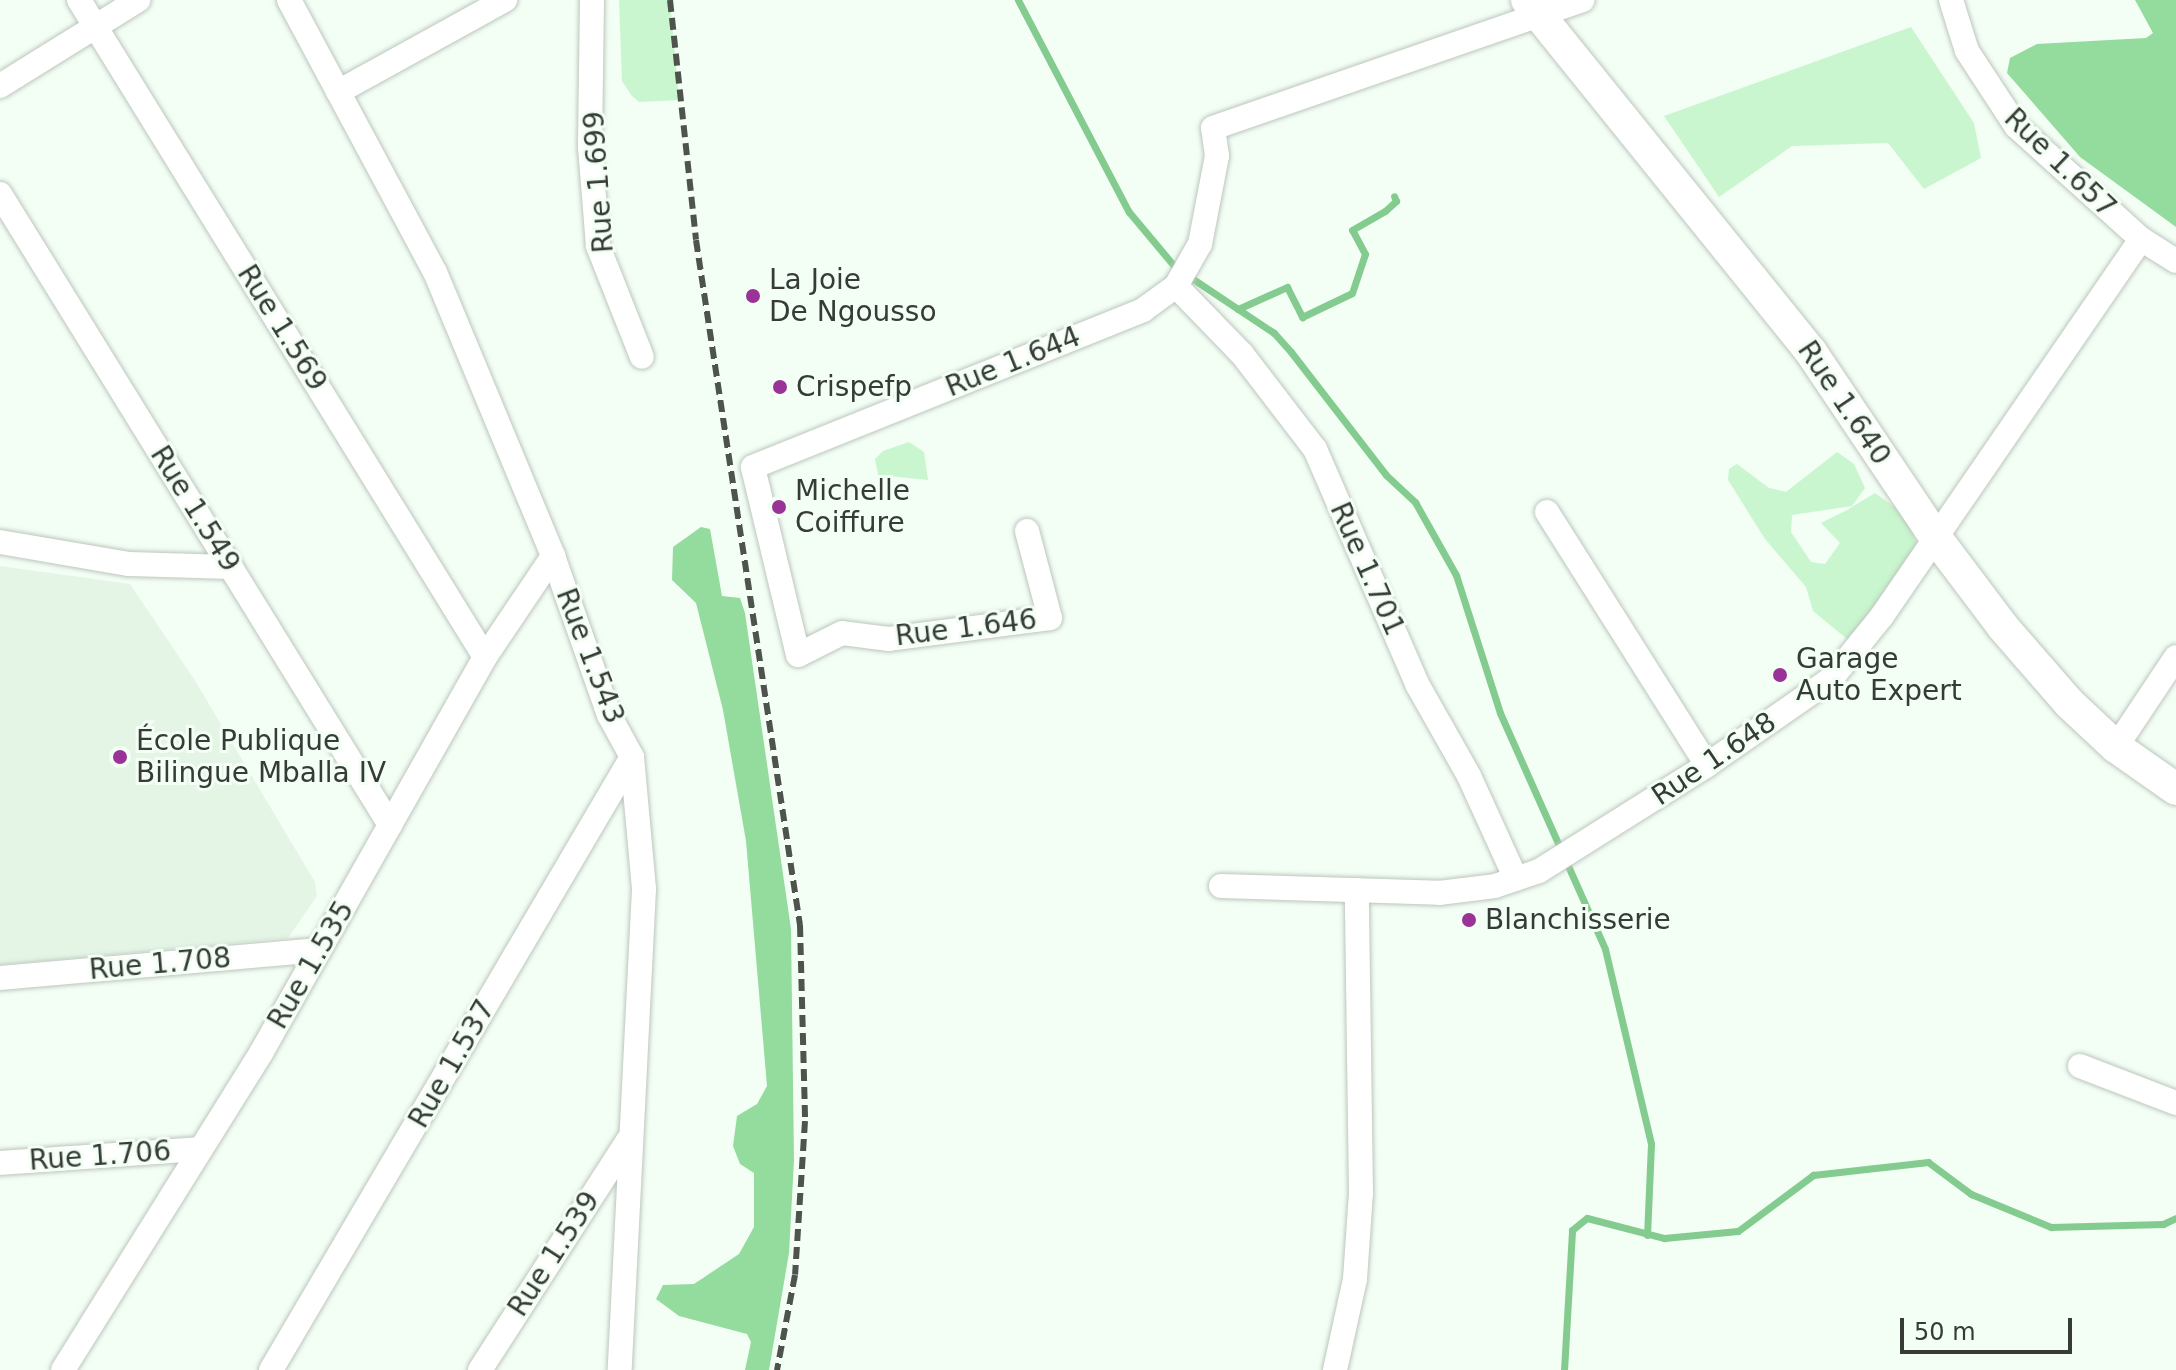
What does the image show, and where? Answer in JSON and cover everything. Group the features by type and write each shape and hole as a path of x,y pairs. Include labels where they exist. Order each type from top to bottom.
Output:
{"street":[{"name":"Rue 1.569","path":"79,0 485,657"},
{"path":"0,86 94,23 138,0"},
{"name":"Rue 1.543","path":"289,0 435,272 553,556 609,715 632,757 644,889 629,1138 620,1370"},
{"path":"338,92 505,0"},
{"name":"Rue 1.699","path":"592,0 590,147 598,246 642,357"},
{"path":"1181,278 1200,244 1214,176 1213,128 1533,7 1582,0"},
{"name":"Rue 1.657","path":"1951,0 1967,51 2016,126 2141,239 2176,261"},
{"name":"Rue 1.640","path":"1533,7 1811,352 1936,538 2060,692 2116,747 2176,789"},
{"name":"Rue 1.549","path":"0,194 390,825"},
{"name":"Rue 1.648","path":"1221,886 1439,893 1516,879 1539,871 1707,765 1831,679 1936,538 2141,239"},
{"name":"Rue 1.644","path":"798,655 753,467 1143,310 1181,278"},
{"name":"Rue 1.701","path":"1181,278 1315,449 1417,684 1469,776 1516,879"},
{"path":"1547,512 1707,765"},
{"name":"Rue 1.646","path":"798,655 842,633 889,639 1050,618 1027,531"},
{"path":"0,542 129,564 231,567"},
{"name":"Rue 1.535","path":"63,1370 201,1149 319,950 485,657 553,556"},
{"path":"2116,747 2176,657"},
{"name":"Rue 1.537","path":"271,1370 632,757"},
{"path":"1335,1370 1355,1279 1361,1194 1357,890"},
{"name":"Rue 1.708","path":"0,978 319,950"},
{"path":"2080,1066 2176,1103"},
{"name":"Rue 1.539","path":"480,1370 629,1138"},
{"name":"Rue 1.706","path":"0,1163 201,1149"}],"shaded area":[{"name":"École Publique Bilingue Mballa IV","path":"0,566 130,584 194,679 315,882 317,896 288,938 0,965"}],"green space":[{"path":"619,0 670,0 679,100 639,102 622,81"},
{"path":"2135,0 2176,0 2176,227 2080,157 2007,73 2010,58 2037,44 2146,38 2153,33"},
{"path":"1911,27 1974,123 1981,158 1924,189 1888,143 1792,146 1719,197 1664,116"},
{"path":"909,442 924,452 928,480 878,475 875,459 883,451"},
{"path":"1837,452 1854,464 1865,488 1852,506 1792,515 1791,532 1811,562 1825,564 1840,543 1821,523 1847,510 1875,493 1907,516 1918,549 1881,608 1847,639 1813,611 1806,587 1765,539 1728,480 1729,469 1737,464 1769,488 1786,492"},
{"path":"701,527 710,529 722,596 740,598 745,613 791,929 794,1160 789,1253 769,1370 745,1370 751,1342 747,1334 679,1316 656,1299 663,1285 694,1284 739,1254 754,1227 754,1173 740,1164 733,1146 737,1116 757,1104 767,1086 746,841 723,710 696,603 672,580 673,547"}],"waterway":[{"path":"1018,0 1129,212 1175,267 1274,333 1386,475 1415,502 1456,575 1500,713 1605,949 1651,1144 1647,1235"},
{"path":"1238,309 1287,287 1302,317 1352,293 1365,254 1352,230 1385,211 1396,201 1394,196"},
{"path":"1564,1370 1572,1230 1587,1218 1664,1238 1738,1231 1813,1175 1928,1162 1971,1194 2051,1227 2163,1224 2176,1218"}],"railway":[{"path":"670,0 696,240 800,925 805,1121 795,1275 777,1370"}],"place":[{"name":"La Joie De Ngousso","path":"753,296"},
{"name":"Crispefp","path":"780,387"},
{"name":"Michelle Coiffure","path":"779,507"},
{"name":"Garage Auto Expert","path":"1780,675"},
{"name":"École Publique Bilingue Mballa IV","path":"120,757"},
{"name":"Blanchisserie","path":"1469,920"}]}
